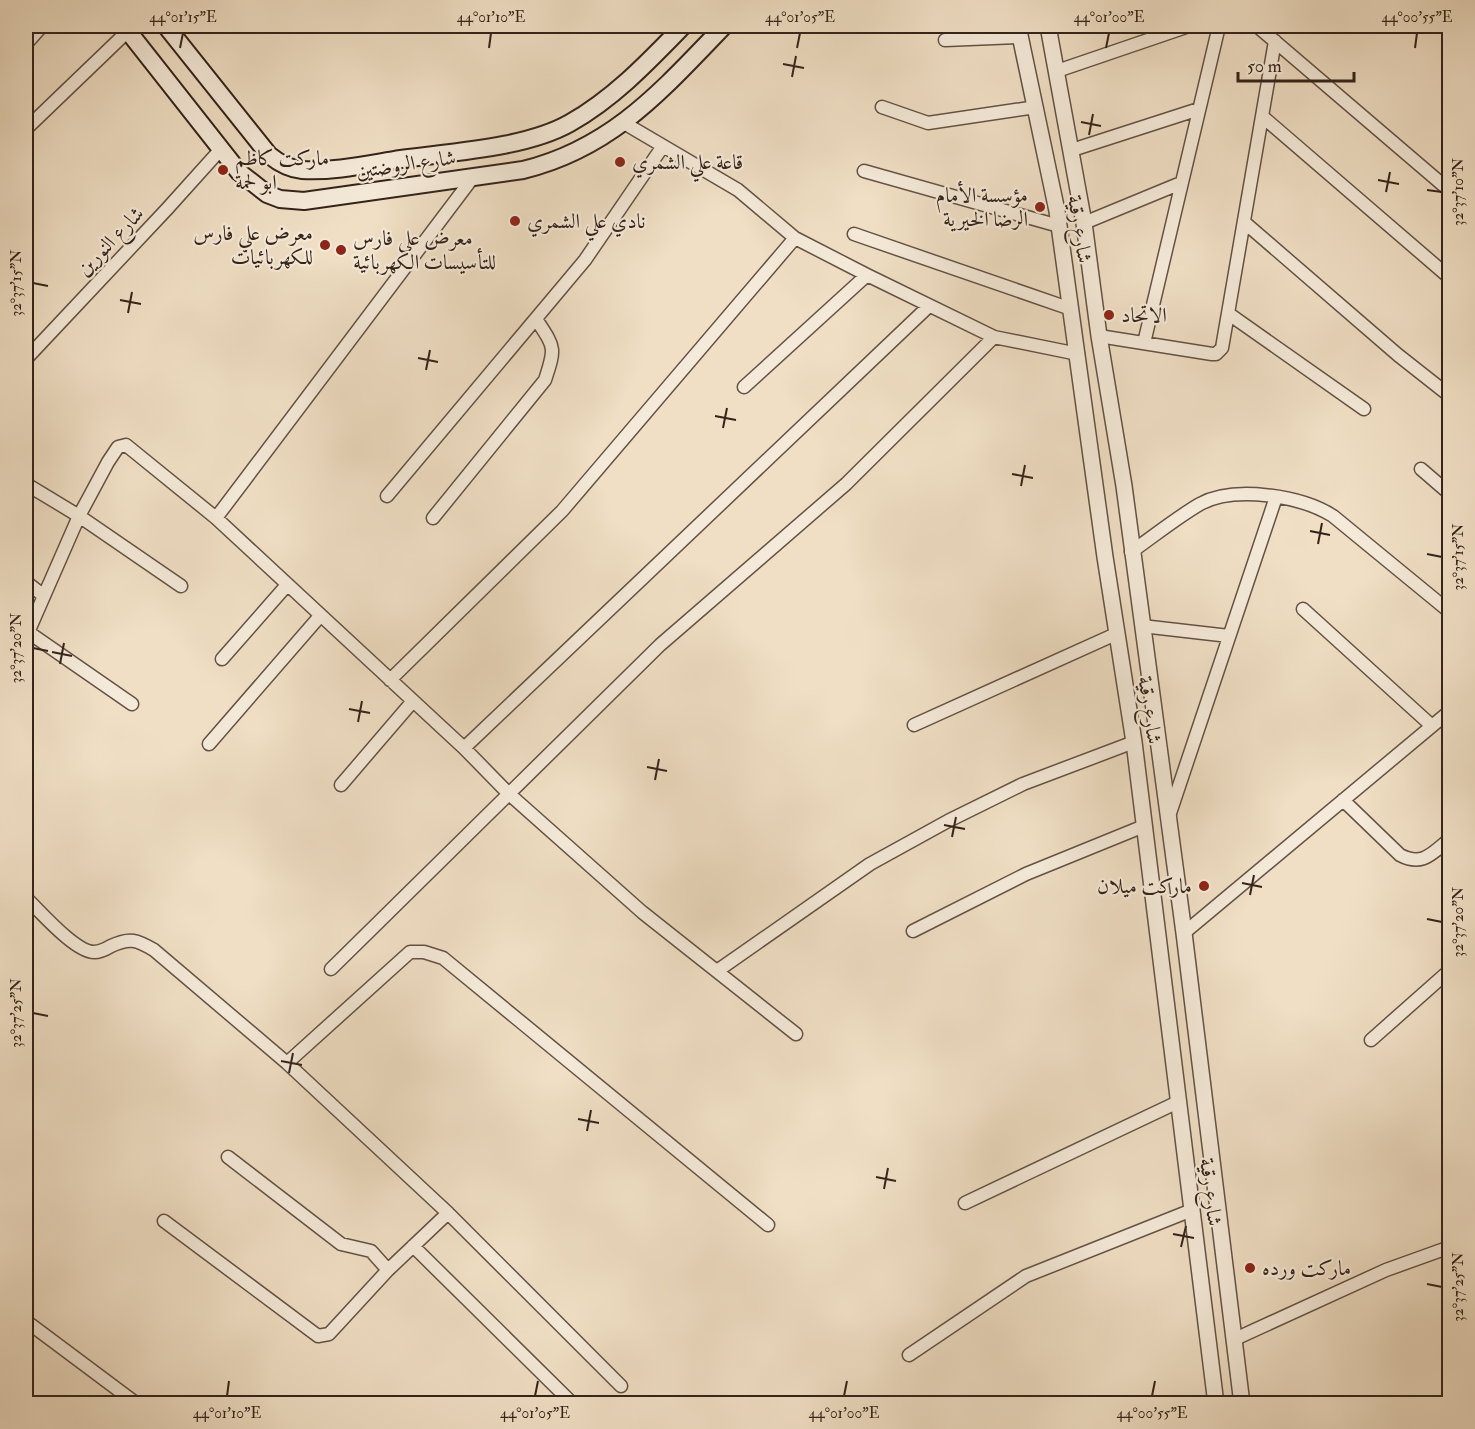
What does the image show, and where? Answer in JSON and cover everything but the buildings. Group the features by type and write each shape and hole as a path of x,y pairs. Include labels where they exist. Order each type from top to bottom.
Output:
{"main road":[{"name":"شارع الروضتين","path":"166,26 269,155 292,168 320,170 488,147 553,132 592,110 618,90 683,26"},
{"name":"شارع الروضتين","path":"126,28 239,172 267,194 304,201 523,170 558,159 590,144 624,123 659,93 724,26"}],"street":[{"path":"26,44 42,26"},
{"name":"شارع رقية","path":"1048,26 1072,150 1124,486 1131,552 1184,933 1242,1404"},
{"path":"1057,71 1189,26"},
{"path":"1144,343 1219,26"},
{"path":"1257,26 1449,190"},
{"path":"26,129 126,28"},
{"path":"945,40 1019,31"},
{"name":"شارع رقية","path":"1019,31 1059,226 1105,557 1134,742 1216,1404"},
{"path":"1100,336 1216,354 1222,348 1275,41"},
{"path":"882,107 928,123 1036,107"},
{"path":"1072,150 1199,109"},
{"path":"1263,117 1449,278"},
{"path":"624,123 738,190 795,238 867,275 994,337 1078,354"},
{"path":"387,496 585,260 663,146"},
{"name":"شارع النورين","path":"26,359 221,149"},
{"path":"864,171 1059,226"},
{"path":"216,518 474,177"},
{"path":"1084,223 1181,183"},
{"path":"1244,222 1449,396"},
{"path":"854,234 1071,309"},
{"path":"390,680 562,511 795,238"},
{"path":"744,387 867,275"},
{"path":"464,748 929,306"},
{"path":"1229,314 1364,409"},
{"path":"433,518 544,380 553,354 550,341 536,319"},
{"path":"331,969 660,645 846,484 994,337"},
{"path":"132,704 27,634 78,516 118,447 126,445 216,518 464,748 508,793 642,912 796,1034"},
{"path":"1422,469 1449,494"},
{"path":"26,484 78,516 181,586"},
{"path":"1096,489 1102,496 1111,498 1119,494 1124,486"},
{"path":"1105,557 1109,549 1117,545 1125,546 1131,552 1201,504 1240,495 1276,497 1315,506 1333,516 1449,612"},
{"path":"1168,820 1276,497"},
{"path":"26,582 44,596"},
{"path":"222,659 287,585"},
{"path":"1303,609 1432,726"},
{"path":"209,744 320,616"},
{"path":"1142,626 1229,636"},
{"path":"914,725 1118,633"},
{"path":"341,785 413,701"},
{"path":"1184,933 1449,711"},
{"path":"717,971 870,864 928,831 1023,784 1134,742"},
{"path":"1343,800 1400,855 1409,860 1420,861 1430,856 1449,839"},
{"path":"913,931 1026,874 1144,826"},
{"path":"26,898 79,947 93,952 104,950 123,940 138,941 154,950 287,1063 448,1213 621,1386"},
{"path":"287,1063 410,952 424,952 443,958 768,1225"},
{"path":"1371,1040 1449,970"},
{"path":"965,1203 1178,1102"},
{"path":"228,1157 341,1244 371,1251 388,1270"},
{"path":"909,1355 1026,1276 1192,1210"},
{"path":"164,1221 318,1336 329,1334 388,1270 448,1213"},
{"path":"413,1246 573,1404"},
{"path":"1235,1339 1386,1270 1449,1247"},
{"path":"26,1321 137,1404"}],"place":[{"name":"قاعة علي الشمري","path":"620,162"},
{"name":"ماركت كاظم ابو لحمة","path":"223,170"},
{"name":"مؤسسة الأمام الرضا الخيرية","path":"1040,207"},
{"name":"نادي علي الشمري","path":"515,221"},
{"name":"معرض علي فارس للكهربائيات","path":"325,245"},
{"name":"معرض علي فارس للتأسيسات الكهربائية","path":"341,250"},
{"name":"الاتحاد","path":"1109,315"},
{"name":"ماركت ميلان","path":"1204,886"},
{"name":"ماركت ورده","path":"1250,1268"}]}
